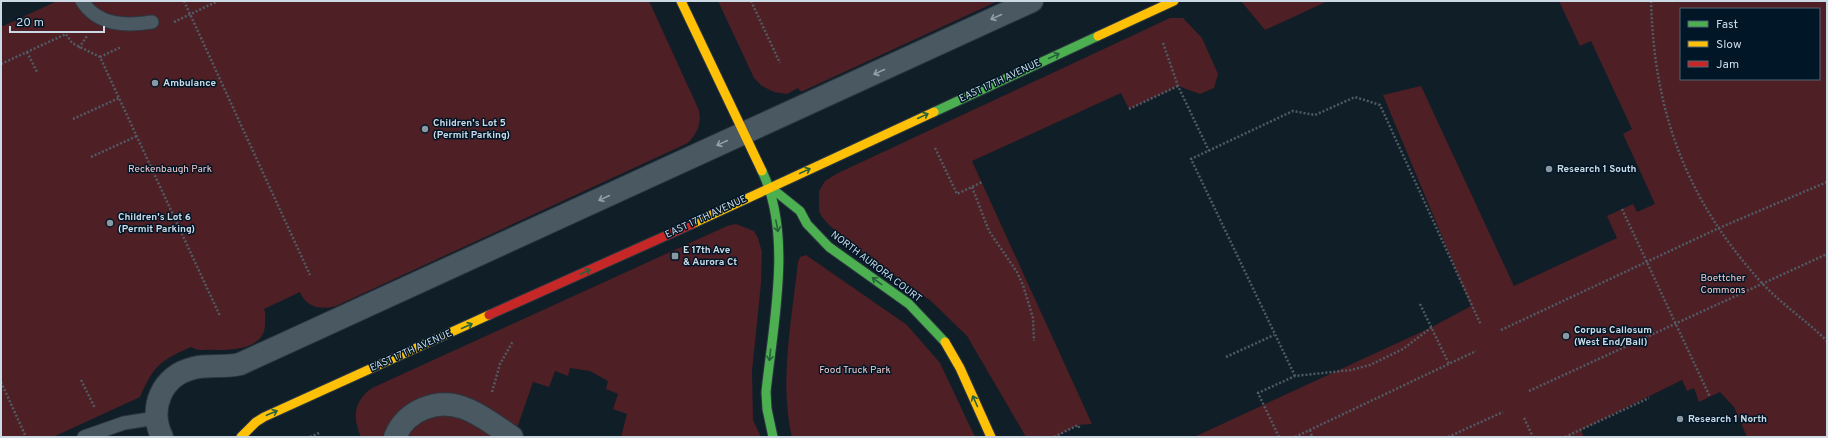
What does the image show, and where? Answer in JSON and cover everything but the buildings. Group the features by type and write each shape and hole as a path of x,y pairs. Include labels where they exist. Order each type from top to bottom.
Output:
{"street":[{"name":"NORTH AURORA COURT","path":"681,1 770,187 779,238 779,267 766,392 767,409 773,437"},
{"path":"159,428 157,403 163,388 170,380 184,371 201,366 224,367 240,364 1032,1"},
{"name":"EAST 17TH AVENUE","path":"241,437 256,422 264,417 1174,1"},
{"name":"NORTH AURORA COURT","path":"770,187 800,211 807,224 829,247 909,304 935,329 945,341 960,368 991,437"},
{"path":"395,437 410,416 418,411 438,405 452,405 466,408 512,437"}],"lane":[{"path":"82,1 86,7 97,16 113,23 130,25 152,22"},
{"path":"84,437 110,427 159,428"}],"path":[{"path":"184,1 310,275"},
{"path":"190,14 218,1"},
{"path":"751,1 780,63"},
{"path":"1651,1 1652,45 1667,120 1679,154 1696,190 1719,228 1738,255 1762,283 1827,341"},
{"path":"1,64 66,34 72,43 79,48 100,57 220,316"},
{"path":"79,48 88,35"},
{"path":"1163,43 1178,86 1209,151"},
{"path":"27,52 36,72"},
{"path":"1129,109 1178,86"},
{"path":"1295,376 1274,335 1191,159 1293,111 1315,115 1355,97 1380,105 1481,325"},
{"path":"73,119 119,98"},
{"path":"90,157 137,136"},
{"path":"935,148 957,194 982,182"},
{"path":"1501,330 1719,228 1827,182"},
{"path":"972,187 989,231 1017,272 1023,285 1033,318 1034,341"},
{"path":"1622,209 1710,397"},
{"path":"1529,391 1827,254"},
{"path":"1420,304 1449,364"},
{"path":"1279,437 1258,393 1295,376 1344,371 1370,364 1403,349 1432,327"},
{"path":"1226,357 1274,335"},
{"path":"488,422 492,393 500,364 512,341"},
{"path":"1295,437 1476,351"},
{"path":"1,382 26,437"},
{"path":"1565,437 1649,398"},
{"path":"1448,437 1503,412"},
{"path":"1524,418 1532,437"},
{"path":"1054,437 1078,425 1080,429"},
{"path":"1310,430 1312,437"},
{"path":"310,437 319,433"}],"green space":[{"name":"Reckenbaugh Park","path":"57,1 649,1 698,108 700,118 694,136 688,143 336,306 320,308 310,305 306,302 300,292 264,309 264,332 260,339 254,343 239,348 222,350 200,350 191,347 180,352 159,365 145,386 140,397 53,437 1,437 1,27"},
{"path":"718,1 998,1 803,91 800,91 798,88 787,94 774,92 762,86 754,78"},
{"path":"1241,1 1328,1 1265,30"},
{"name":"Boettcher Commons","path":"1559,1 1827,1 1827,437 1747,437 1734,407 1720,392 1699,402 1694,388 1687,391 1682,380 1581,430 1584,437 1194,437 1432,327 1471,306 1383,95 1421,86 1514,286 1617,238 1607,216 1633,204 1637,212 1655,204 1623,134 1632,129 1591,41 1580,46"},
{"path":"1170,18 1183,18 1202,38 1218,74 1214,88 1200,94 1178,86 1129,109 1121,93 972,161 1092,424 1078,425 1055,437 1026,437 967,336 931,301 859,250 829,225 819,211 819,191 825,181 838,173"},
{"path":"736,224 754,231 758,238 762,252 761,283 752,371 753,420 761,437 621,437 627,414 613,409 618,394 606,389 608,381 590,371 570,368 568,376 555,371 549,387 533,382 514,437 361,437 356,423 356,410 361,398 372,388 727,226"},
{"name":"Food Truck Park","path":"806,255 907,325 940,363 975,437 792,437 788,416 788,350 798,262 800,257"}],"traffic: fast":[{"path":"934,112 1098,36"},
{"path":"762,171 771,196 777,223 779,251 776,309 766,392 767,409 773,437"},
{"path":"770,187 800,211 807,224 829,247 909,304 945,342"}],"traffic: slow":[{"path":"681,1 762,171"},
{"path":"1098,36 1174,1"},
{"path":"692,224 934,112"},
{"path":"241,437 256,422 264,417 489,315"},
{"path":"945,342 960,368 991,437"}],"traffic: jam":[{"path":"489,315 692,224"}],"place":[{"name":"Ambulance","path":"155,83"},
{"name":"Children's Lot 5 (Permit Parking)","path":"425,129"},
{"name":"Research 1 South","path":"1549,169"},
{"name":"Children's Lot 6 (Permit Parking)","path":"110,223"},
{"name":"E 17th Ave & Aurora Ct","path":"675,256"},
{"name":"Corpus Callosum (West End/Ball)","path":"1566,336"},
{"name":"Research 1 North","path":"1680,419"}]}
